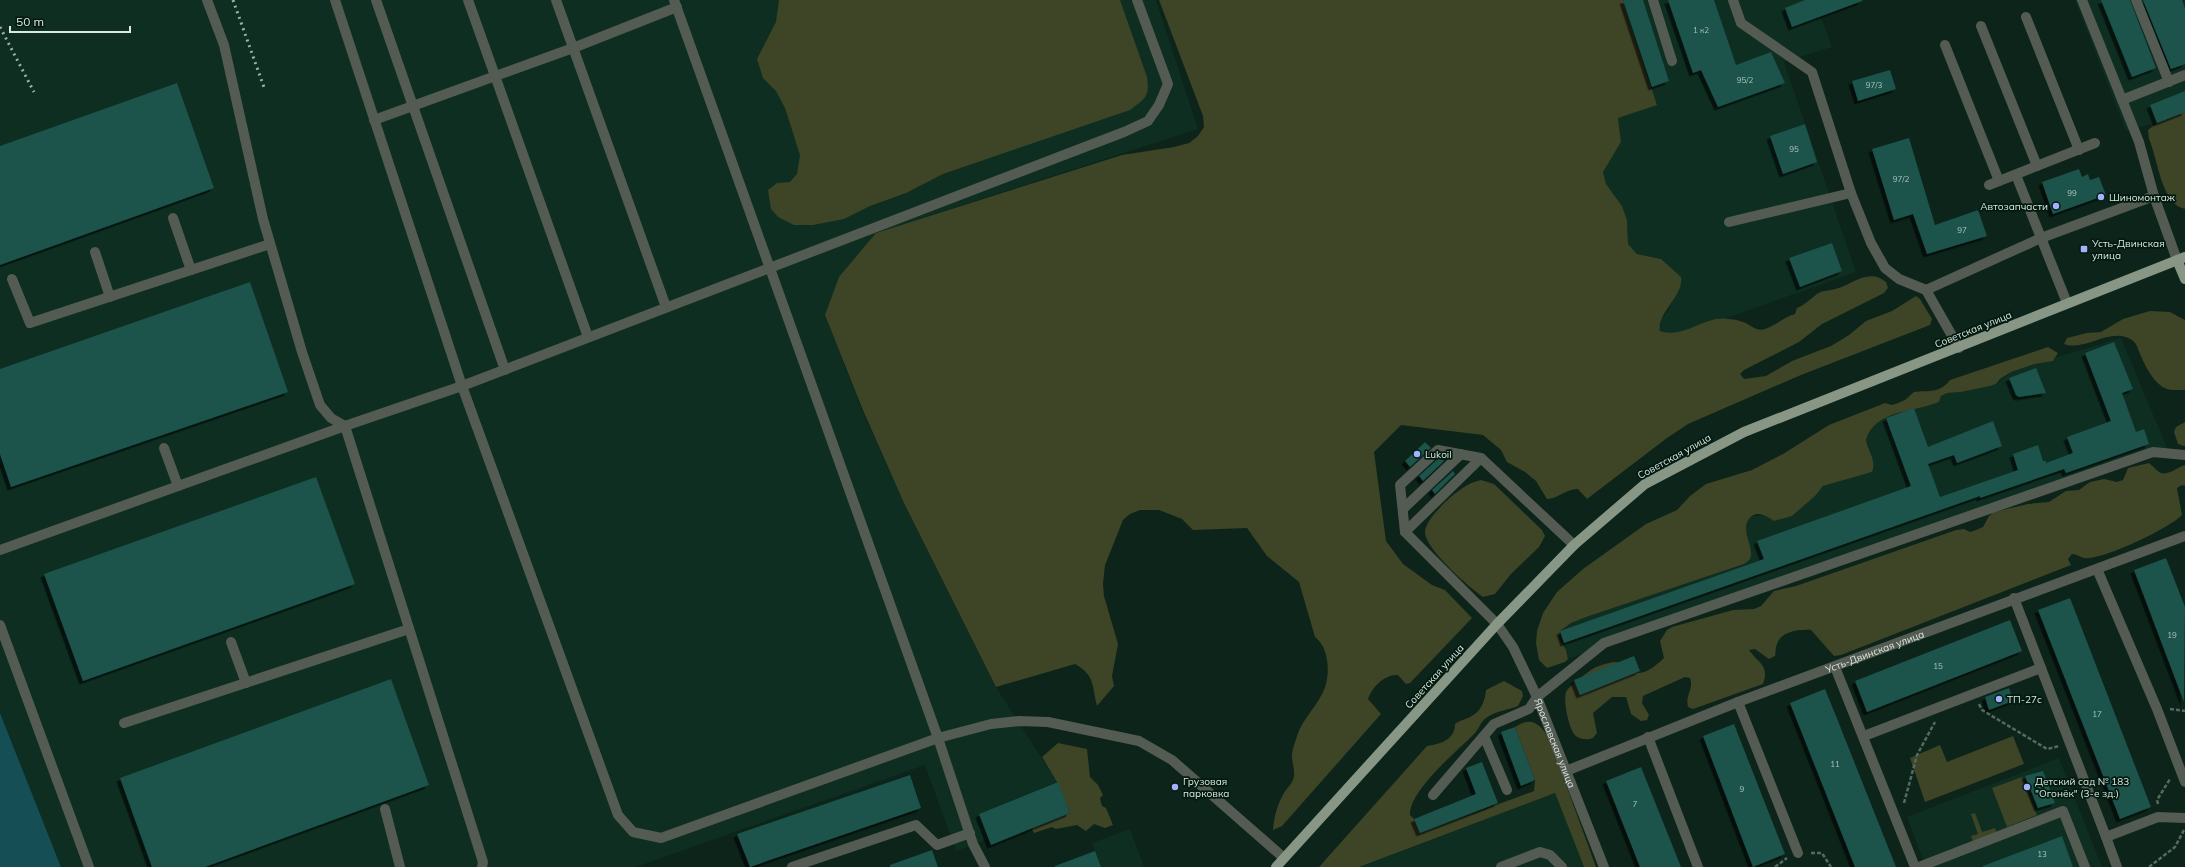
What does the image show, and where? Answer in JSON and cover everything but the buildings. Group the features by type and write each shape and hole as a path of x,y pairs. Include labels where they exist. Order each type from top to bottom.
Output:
{"main road":[{"path":"2181,258 2185,279"},
{"name":"Советская улица","path":"1276,867 1497,624 1574,545 1645,484 1744,432 1959,348 2181,258"}],"street":[{"path":"207,0 224,44 270,244 302,352 320,405 331,418 345,426 483,862 482,867"},
{"path":"335,0 462,386 618,815 633,832 661,838 938,738 991,724 1019,721 1048,722 1139,740 1172,760 1284,858"},
{"path":"376,0 505,370"},
{"path":"468,0 588,337"},
{"path":"556,0 666,307"},
{"path":"0,550 505,370 1124,132 1148,121 1159,105 1168,84 1137,0"},
{"path":"1653,0 1672,61"},
{"path":"1733,0 1741,23 1812,72 1851,193 1871,243 1885,268 1899,279 1926,290 1959,348"},
{"path":"2082,0 2139,142 2154,196 2181,258"},
{"path":"2136,0 2169,82"},
{"path":"374,120 573,48 676,3 938,738 970,832 985,867"},
{"path":"2026,17 2079,150"},
{"path":"1981,26 2037,166"},
{"path":"1945,45 1999,181"},
{"path":"2122,100 2185,75"},
{"path":"1989,185 2095,143"},
{"path":"2016,175 2067,303"},
{"path":"1729,222 1851,193"},
{"path":"1926,290 2041,238 2154,196"},
{"path":"173,218 191,270"},
{"path":"12,279 30,323 270,244"},
{"path":"95,252 110,297"},
{"path":"164,448 178,486"},
{"path":"1405,532 1400,485 1438,450 1481,458 1574,545"},
{"path":"1433,795 1494,724 1529,709 1537,697 1604,643 2153,452 2185,455"},
{"path":"1403,509 1461,454"},
{"path":"1405,532 1481,458"},
{"name":"Ярославская улица","path":"1405,532 1497,624 1513,647 1537,697 1604,867"},
{"name":"Усть-Двинская улица","path":"1566,771 1738,702 1835,667 2014,598 2185,536"},
{"path":"2097,569 2157,709 2185,782"},
{"path":"2014,598 2117,867"},
{"path":"0,625 89,867"},
{"path":"124,723 410,629"},
{"path":"231,642 246,683"},
{"path":"1835,667 1864,736 1915,867"},
{"path":"1864,736 1974,692 2041,668"},
{"path":"1738,702 1798,853"},
{"path":"1484,736 1507,790"},
{"path":"1648,737 1698,867"},
{"path":"385,809 400,867"},
{"path":"1919,867 2063,811 2085,867"},
{"path":"2106,837 2158,817 2185,818"},
{"path":"792,867 916,825 936,845 970,832"},
{"path":"1501,867 1540,852 1550,855 1562,867"}],"path":[{"path":"1974,692 1982,710 2047,749 2069,743"},
{"path":"1898,823 1917,754 1945,704"},
{"path":"2158,817 2157,800 2178,765"},
{"path":"2149,867 2175,847 2185,828"},
{"path":"1798,853 1822,852 1831,867"}],"shaded area":[{"path":"0,0 1156,0 1198,129 876,233 825,315 861,408 903,501 996,687 1057,782 979,814 989,839 956,851 925,765 636,867 61,867 0,713"},
{"path":"779,0 1120,0 1147,77 1148,89 1143,100 1130,110 943,174 906,193 870,206 844,219 813,225 794,225 778,217 771,209 768,190 777,183 790,182 797,174 800,155 785,108 776,91 763,78 757,59 776,22"},
{"path":"1159,0 1623,0 1657,105 1618,118 1621,142 1603,172 1606,184 1622,206 1627,220 1628,244 1637,254 1661,259 1681,277 1679,291 1662,317 1660,331 1669,333 1678,332 1711,320 1719,319 1737,320 1756,329 1762,330 1795,314 1797,308 1821,292 1833,290 1860,278 1873,276 1886,282 1888,288 1884,293 1822,324 1799,342 1744,370 1740,374 1744,379 1766,376 1792,361 1831,346 1849,335 1866,321 1892,311 1916,296 1920,299 1932,319 1930,325 1801,375 1688,424 1667,438 1587,499 1578,489 1573,489 1551,499 1547,499 1536,481 1525,472 1507,462 1501,450 1483,435 1401,425 1374,452 1386,541 1403,564 1432,585 1445,590 1472,618 1410,683 1406,684 1398,675 1393,675 1384,679 1376,686 1368,699 1381,714 1282,826 1273,830 1279,802 1294,777 1292,759 1293,747 1303,723 1322,694 1328,672 1328,664 1324,648 1315,637 1299,582 1267,556 1247,528 1193,530 1182,519 1159,510 1140,510 1130,514 1123,520 1105,565 1103,584 1104,596 1118,644 1112,676 1114,686 1097,706 1092,682 1086,672 1075,664 996,687 903,501 862,408 825,315 839,277 876,233 1122,155 1174,147 1189,143 1198,136 1204,127 1203,116"},
{"path":"1623,0 1865,0 1821,17 1832,47 1784,62 1856,272 1727,318 1716,319 1700,324 1684,332 1672,333 1660,331 1661,319 1669,310 1670,304 1661,259 1637,254 1628,244 1627,220 1622,206 1606,184 1603,172 1621,142 1618,118 1657,104"},
{"path":"2075,0 2185,0 2185,112 2157,123 2126,131"},
{"path":"2185,111 2185,209 2177,205 2165,190 2149,139 2148,130 2157,123"},
{"path":"2150,311 2170,312 2185,320 2185,390 2167,389 2157,382 2146,366 2136,343 2124,336 2107,337 2081,345 2072,346 2064,344 2067,338 2087,333 2101,332 2123,319"},
{"path":"2121,338 2168,450 1568,659 1566,650 1559,638 1560,631 1571,623 1602,611 1744,564 1749,560 1751,555 1746,526 1748,520 1753,516 1765,515 1775,521 1791,516 1815,496 1823,486 1872,472 1874,467 1873,460 1866,440 1870,428 1880,420 1918,407 1939,402 1941,396 1946,393 1961,392 1990,386 1996,384 2011,372 2035,364 2053,361 2057,357"},
{"path":"2048,347 2058,353 2053,361 2035,364 2011,372 2000,379 1996,384 1990,386 1961,392 1947,393 1941,396 1939,402 1886,417 1877,423 1870,430 1866,440 1873,460 1872,472 1823,486 1815,496 1792,516 1774,521 1761,514 1752,516 1746,525 1751,550 1751,557 1749,561 1571,623 1560,631 1559,638 1566,650 1568,659 1565,662 1547,668 1539,660 1536,643 1537,631 1543,613 1557,592 1583,569 1646,524 1677,510 1690,496 1706,484 1752,470 1783,454 1829,425 1885,403 1892,405 1898,403 1905,400 1914,392 1942,388 1950,380"},
{"path":"2185,422 2184,446 2178,444 2174,432 2176,427"},
{"path":"2149,463 2162,473 2169,473 2185,465 2185,486 2182,485 2177,488 2182,515 2164,528 2150,535 2119,549 2093,558 2084,558 2072,554 2068,559 2071,565 1841,655 1834,656 1811,630 1791,632 1782,636 1776,647 1775,656 1769,659 1755,649 1749,650 1764,668 1765,678 1763,684 1693,709 1688,707 1687,703 1691,685 1690,678 1685,677 1643,696 1642,703 1649,715 1647,720 1641,721 1631,714 1626,697 1612,697 1593,713 1597,733 1593,738 1580,738 1573,733 1567,715 1565,702 1566,692 1571,686 1593,668 1607,663 1617,662 1630,672 1641,673 1647,671 1664,658 1660,641 1667,630 1672,627 1733,610 1754,609 1761,606 1774,591 1796,586 1956,530 1964,529 1970,532 1976,530 1983,527 1989,516 1994,512 2028,504 2049,502 2066,491 2079,490 2090,482 2104,479 2117,482 2123,480 2128,468"},
{"path":"1481,480 1494,484 1542,530 1545,536 1539,547 1511,574 1495,594 1483,597 1449,568 1440,558 1432,548 1425,532 1430,520 1445,502 1466,486"},
{"path":"1504,681 1522,691 1523,696 1518,706 1493,714 1482,722 1475,733 1425,783 1412,805 1410,815 1414,819 1420,833 1534,791 1535,780 1515,727 1531,722 1540,726 1544,730 1550,741 1596,867 1584,867 1555,793 1359,867 1319,867 1427,746 1437,744 1450,737 1455,724 1474,715 1480,709 1485,698 1486,690"},
{"path":"2013,736 2024,764 1925,802 1910,758 1940,745 1947,762"},
{"path":"1058,743 1087,749 1090,777 1098,785 1103,795 1100,798 1102,806 1106,808 1113,825 1105,828 1094,824 1086,831 1077,825 1056,829 1052,827 1034,833 1031,828 1070,813 1057,782 1042,757"},
{"name":"Детский сад № 183 \"Огонёк\" (3-е зд.)","path":"2059,758 2102,867 1926,867 1907,817"},
{"path":"2022,777 2037,815 2007,827 1992,788"},
{"path":"1555,793 1584,867 1359,867"},
{"path":"1975,813 1982,832 1995,828 1997,834 1973,842 1971,836 1978,834 1971,814"},
{"path":"1130,829 1144,867 1101,867 1092,843"}],"water":[{"path":"0,713 61,867 0,867"}],"railway":[{"path":"233,0 265,90"},
{"path":"0,27 34,92"}],"place":[{"name":"Шиномонтаж","path":"2101,197"},
{"name":"Автозапчасти","path":"2056,206"},
{"name":"Усть-Двинская улица","path":"2084,249"},
{"name":"Lukoil","path":"1417,454"},
{"name":"ТП-27c","path":"1999,699"},
{"name":"Грузовая парковка","path":"1175,787"},
{"name":"Детский сад № 183 \"Огонёк\" (3-е зд.)","path":"2027,787"}]}
